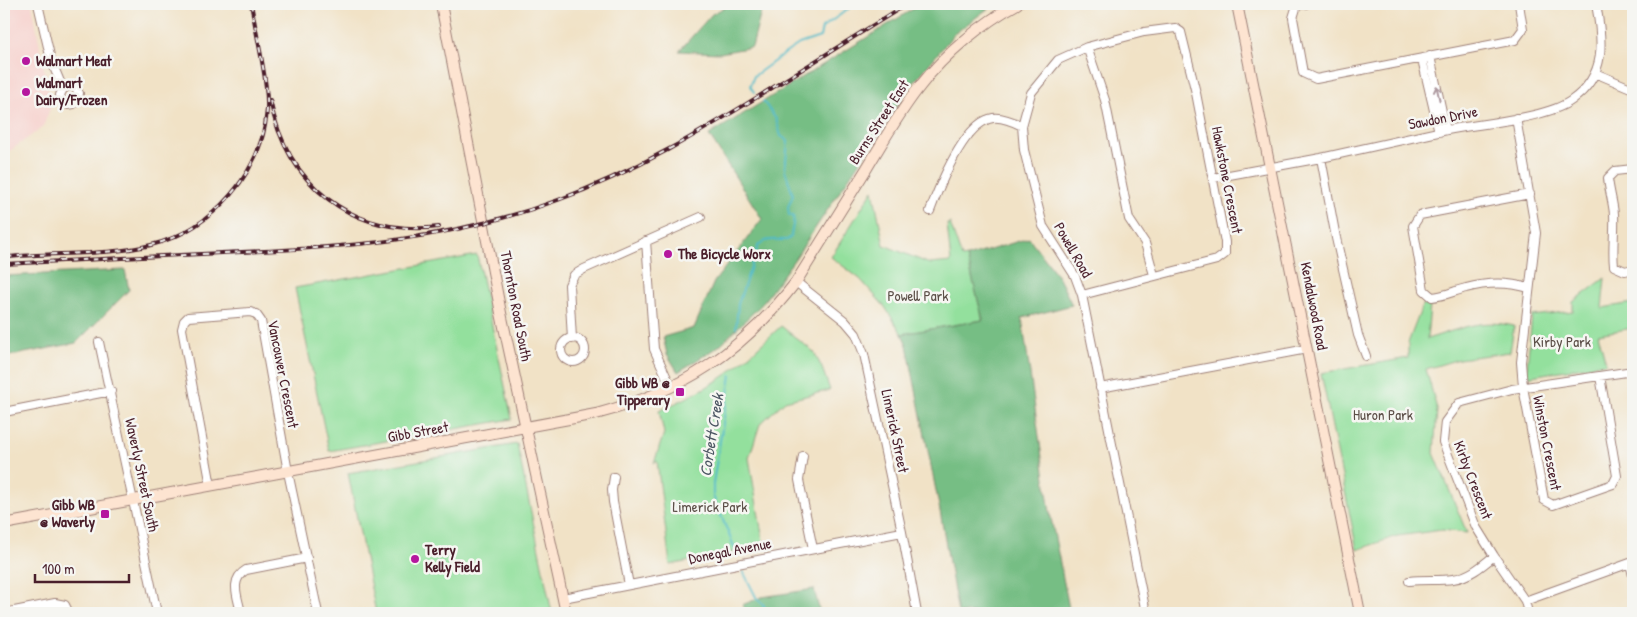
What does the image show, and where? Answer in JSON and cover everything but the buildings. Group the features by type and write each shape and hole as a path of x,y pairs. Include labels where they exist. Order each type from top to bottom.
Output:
{"street":[{"path":"38,4 51,60 63,89"},
{"name":"Thornton Road South","path":"441,4 502,313 566,613"},
{"name":"Burns Street East","path":"796,282 897,119 921,85 958,46 1005,10 1017,4"},
{"name":"Kendalwood Road","path":"1237,4 1360,613"},
{"path":"1306,4 1297,6 1293,18 1303,73 1316,79 1515,40 1523,29 1519,4"},
{"name":"Sawdon Drive","path":"1213,178 1321,158 1442,131 1554,110 1572,100 1588,84 1601,58 1602,42 1596,4"},
{"name":"Powell Road","path":"1146,613 1082,295 1075,276 1043,226 1024,150 1022,126 1031,92 1058,60 1087,46 1144,32 1175,28"},
{"name":"Hawkstone Crescent","path":"1082,295 1217,260 1225,254 1225,242 1192,76 1181,32 1175,28"},
{"path":"1087,46 1105,100 1129,219 1145,243 1154,275"},
{"path":"1430,56 1442,131"},
{"path":"1422,59 1442,131"},
{"path":"1595,73 1633,89"},
{"path":"930,211 943,177 970,132 992,118 1010,121 1022,126"},
{"name":"Winston Crescent","path":"1516,118 1536,233 1521,362 1522,387 1544,500 1553,505 1614,484 1618,476 1600,376"},
{"path":"1321,158 1355,325 1366,356"},
{"path":"1633,170 1615,171 1608,178 1614,212 1614,266 1624,270 1633,269"},
{"path":"1529,288 1518,285 1492,284 1466,288 1443,296 1432,297 1424,290 1413,226 1420,215 1530,194"},
{"path":"572,338 569,285 574,275 701,217"},
{"path":"646,241 654,349 671,387"},
{"name":"Gibb Street","path":"4,524 526,428 612,410 643,400 671,387 715,362 745,339 768,316 796,282"},
{"name":"Limerick Street","path":"796,282 845,321 856,334 864,354 902,532 916,613"},
{"name":"Vancouver Crescent","path":"211,486 182,329 184,321 188,317 250,312 259,317 263,329 288,472"},
{"name":"Waverly Street South","path":"99,342 157,613"},
{"path":"1100,388 1307,349"},
{"name":"Kirby Crescent","path":"1528,613 1525,601 1476,528 1443,442 1445,422 1459,403 1522,387 1633,371"},
{"path":"4,412 111,391"},
{"path":"803,456 800,480 813,549"},
{"path":"288,472 318,613"},
{"path":"614,477 613,502 629,585"},
{"name":"Donegal Avenue","path":"564,598 902,532"},
{"path":"1410,581 1453,579 1474,571 1494,556"},
{"path":"241,613 235,582 239,574 246,570 307,558"},
{"path":"1525,601 1630,563 1633,576"},
{"path":"4,613 55,603 65,605 69,613"}],"shaded area":[{"path":"4,4 32,4 51,106 43,127 4,155"}],"green space":[{"path":"731,4 756,4 761,12 752,47 720,53 679,51 712,14"},
{"path":"921,4 994,4 954,34 907,91 794,260 761,305 719,346 678,372 667,354 663,337 694,328 714,282 762,219 709,135"},
{"name":"Powell Park","path":"873,190 884,245 930,264 951,262 947,224 950,223 962,258 967,257 983,320 902,334 885,307 860,279 831,257"},
{"path":"1029,238 1058,276 1072,305 1022,318 1050,513 1070,613 958,613 907,345 902,334 983,320 967,257"},
{"path":"477,255 512,419 329,451 295,288"},
{"path":"125,270 129,290 76,343 4,357 4,276"},
{"name":"Kirby Park","path":"1605,278 1602,308 1633,303 1633,328 1598,334 1606,363 1526,377 1532,316 1573,311 1573,302"},
{"name":"Huron Park","path":"1423,304 1430,306 1427,339 1460,328 1480,324 1491,323 1514,326 1510,352 1459,359 1426,369 1437,409 1434,453 1467,533 1442,530 1397,536 1357,550 1321,373 1408,358 1408,343"},
{"name":"Limerick Park","path":"781,326 814,352 830,390 785,401 760,424 749,458 764,546 670,565 657,461 654,463 664,433 659,411 727,374"},
{"path":"517,444 552,613 376,613 348,473"},
{"path":"814,589 820,613 749,613 742,605 762,597"}],"waterway":[{"name":"Corbett Creek","path":"754,92 750,86 754,76 799,44 820,37 822,28 855,4"},
{"name":"Corbett Creek","path":"736,328 738,304 758,246 768,241 787,240 791,237 793,224 793,216 789,215 788,207 793,195 785,170 788,141 781,136 776,119 763,101"},
{"name":"Corbett Creek","path":"731,375 713,483 713,496 737,554"},
{"name":"Corbett Creek","path":"743,571 757,599 763,604 767,613"}],"railway":[{"path":"251,4 262,61"},
{"path":"4,264 308,249 350,245 433,234 516,214 586,189 668,150 907,4"},
{"path":"7,257 116,251 151,245 173,237 194,226 213,212 245,176 256,155 267,109 266,82 261,56"},
{"path":"270,100 279,130 291,157 308,180 328,199 352,214 378,223 407,228 439,227"}],"place":[{"name":"Walmart Meat","path":"26,61"},
{"name":"Walmart Dairy/Frozen","path":"26,92"},
{"name":"The Bicycle Worx","path":"668,254"},
{"name":"Gibb WB @ Tipperary","path":"680,392"},
{"name":"Gibb WB @ Waverly","path":"105,514"},
{"name":"Terry Kelly Field","path":"415,559"}]}
